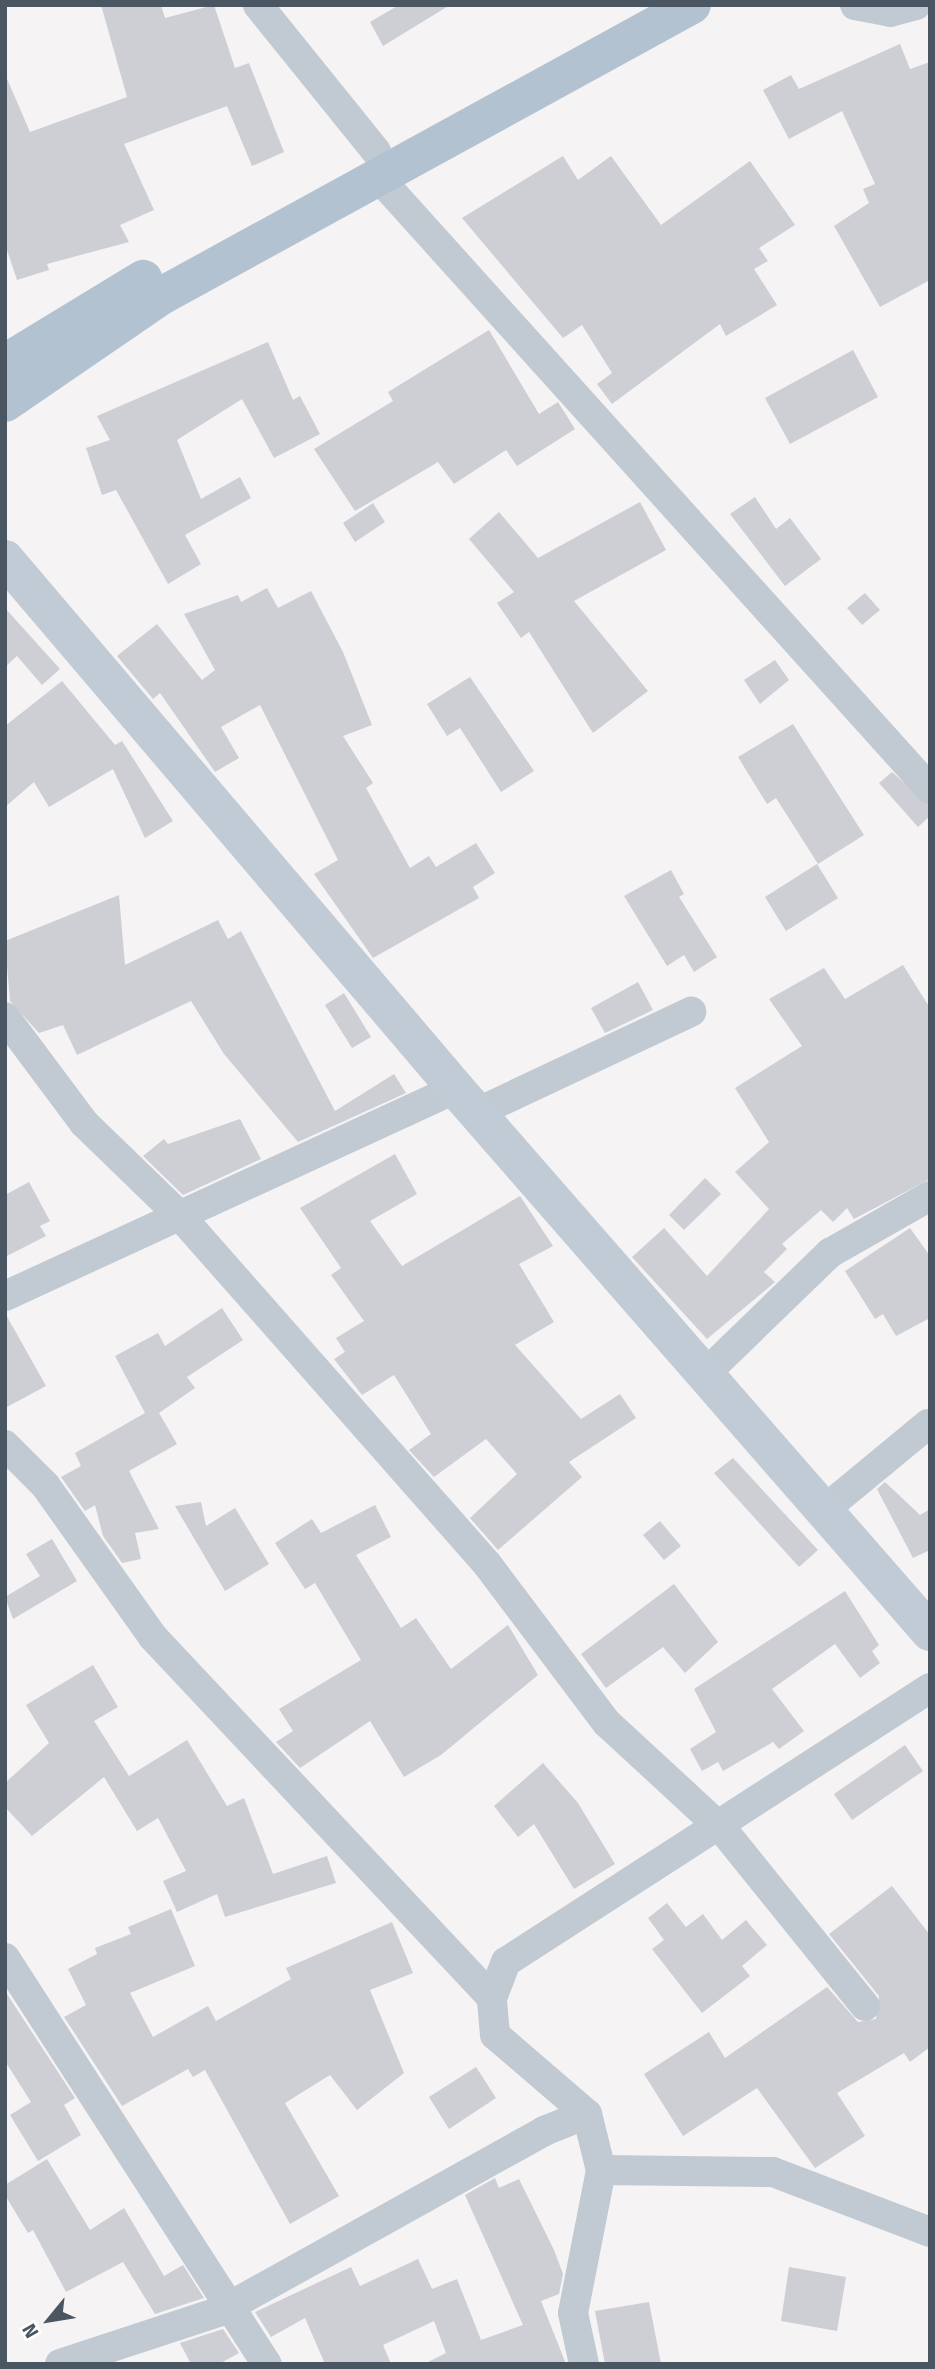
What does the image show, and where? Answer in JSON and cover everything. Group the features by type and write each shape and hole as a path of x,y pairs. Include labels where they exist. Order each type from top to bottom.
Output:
{"main road":[{"path":"5,403 163,295 377,164 646,5"},
{"path":"5,363 377,164 692,5"}],"street":[{"path":"258,5 377,164 930,789"},
{"path":"855,5 890,12 916,5"},
{"path":"5,559 466,1101 930,1632"},
{"path":"5,1296 181,1218 691,1012"},
{"path":"5,1017 83,1123 181,1218 487,1564 607,1723 717,1826 865,2006"},
{"path":"706,1373 830,1253 930,1196"},
{"path":"824,1510 928,1424"},
{"path":"5,1445 45,1485 153,1637 492,1998"},
{"path":"584,2364 573,2313 601,2170 587,2114 495,2035 492,1998 506,1962 930,1688"},
{"path":"5,1958 231,2301 267,2364"},
{"path":"60,2364 221,2311 231,2301 587,2114"},
{"path":"601,2170 773,2172 930,2232"}],"building":[{"path":"101,5 161,5 165,18 214,5 235,68 249,63 284,152 252,166 227,106 124,144 154,210 120,225 129,242 47,264 49,270 17,280 5,244 5,74 30,132 127,97"},
{"path":"399,5 450,5 383,46 370,22"},
{"path":"900,44 910,69 930,62 930,280 880,307 834,226 869,203 863,189 875,184 842,111 789,139 763,90 791,75 799,89"},
{"path":"563,156 578,180 611,156 661,225 750,161 795,225 759,248 768,261 754,269 777,305 726,336 720,324 612,404 597,384 612,373 582,325 563,338 462,218"},
{"path":"489,330 539,414 558,402 575,429 517,466 506,450 454,484 438,462 355,511 314,449 393,401 388,392"},
{"path":"268,342 293,400 300,396 320,434 274,458 242,399 177,440 201,499 240,477 251,498 185,535 201,564 168,584 116,490 102,495 86,448 110,440 97,416"},
{"path":"853,350 878,397 790,444 765,398"},
{"path":"755,497 776,529 790,518 821,559 785,586 730,514"},
{"path":"640,502 666,550 574,601 648,691 593,733 529,632 521,638 497,603 514,592 469,539 499,512 538,558"},
{"path":"373,503 385,522 355,542 343,523"},
{"path":"267,588 278,608 311,591 343,652 372,725 343,736 373,783 366,788 410,868 429,856 436,867 476,843 495,873 473,887 479,898 373,958 314,874 338,860 260,705 221,727 239,758 215,772 160,693 153,699 117,656 157,624 202,680 215,670 184,614 238,595 241,602"},
{"path":"865,593 880,610 862,625 847,608"},
{"path":"5,608 60,669 42,685 17,656 5,667"},
{"path":"775,660 789,680 760,704 744,680"},
{"path":"470,677 534,771 501,792 460,728 447,736 427,704"},
{"path":"62,681 115,745 122,741 173,821 145,838 113,769 49,807 34,782 5,807 5,726"},
{"path":"793,724 864,835 818,864 776,798 767,804 738,757"},
{"path":"892,772 930,806 930,816 918,827 879,783"},
{"path":"817,864 838,898 786,931 765,897"},
{"path":"671,870 684,894 679,897 717,957 694,972 684,955 667,966 624,896"},
{"path":"119,895 125,965 218,920 228,939 241,931 335,1111 394,1074 406,1093 298,1142 224,1054 191,1001 77,1055 63,1025 39,1033 10,1001 5,941"},
{"path":"903,965 930,1008 930,1179 854,1219 847,1208 833,1222 821,1210 782,1244 787,1249 764,1272 775,1282 707,1339 632,1257 664,1228 707,1276 769,1209 735,1172 769,1142 735,1088 802,1046 769,999 824,968 845,999"},
{"path":"638,982 653,1010 605,1033 591,1008"},
{"path":"344,993 371,1037 352,1048 325,1005"},
{"path":"240,1119 261,1159 183,1195 143,1156 164,1139 168,1144"},
{"path":"395,1154 417,1194 370,1221 402,1266 520,1196 553,1246 519,1264 554,1322 515,1345 581,1419 620,1394 636,1418 569,1462 582,1477 498,1550 470,1518 517,1474 486,1439 434,1477 409,1450 431,1434 394,1375 362,1395 334,1359 345,1352 336,1338 364,1321 331,1275 341,1268 300,1208"},
{"path":"705,1178 721,1194 684,1230 669,1215"},
{"path":"29,1182 50,1221 40,1226 46,1236 5,1257 5,1195"},
{"path":"910,1228 930,1256 930,1318 896,1336 883,1314 875,1319 845,1271"},
{"path":"222,1308 243,1340 187,1377 195,1388 159,1413 177,1444 129,1471 159,1529 135,1533 141,1559 122,1563 103,1536 95,1505 85,1511 61,1477 81,1466 75,1453 145,1413 115,1356 158,1333 165,1346"},
{"path":"5,1313 46,1386 5,1408"},
{"path":"733,1458 818,1550 799,1567 714,1473"},
{"path":"885,1482 920,1515 930,1509 930,1550 913,1558 877,1489"},
{"path":"201,1502 206,1526 235,1508 269,1564 225,1591 175,1506"},
{"path":"375,1505 391,1537 356,1555 401,1628 416,1618 451,1669 508,1625 538,1675 441,1755 404,1777 370,1721 300,1768 276,1742 293,1731 279,1709 361,1660 315,1583 305,1589 275,1543 312,1519 321,1533"},
{"path":"660,1521 681,1546 664,1560 643,1535"},
{"path":"52,1539 77,1581 13,1619 5,1597 40,1576 26,1554"},
{"path":"674,1584 718,1642 685,1673 663,1647 606,1688 581,1654"},
{"path":"845,1591 879,1645 872,1651 880,1663 860,1678 835,1644 772,1689 804,1731 779,1749 773,1742 723,1771 718,1762 702,1771 690,1749 716,1732 694,1689"},
{"path":"93,1665 118,1707 94,1721 129,1776 187,1740 227,1806 244,1798 273,1874 327,1856 336,1883 225,1917 217,1894 177,1912 163,1881 186,1871 158,1818 137,1831 104,1777 32,1836 5,1807 5,1783 49,1743 26,1705"},
{"path":"905,1745 923,1771 852,1820 834,1794"},
{"path":"543,1763 578,1803 615,1864 574,1889 534,1824 518,1837 494,1806"},
{"path":"892,1886 930,1935 930,2047 910,2062 904,2053 837,2093 865,2136 815,2168 757,2088 683,2136 644,2074 709,2032 725,2058 827,1987 858,2022 876,2019 879,1996 829,1934"},
{"path":"667,1903 686,1927 703,1914 722,1940 746,1920 767,1945 742,1966 750,1976 702,2013 652,1949 664,1940 648,1918"},
{"path":"171,1909 195,1966 130,1993 153,2037 208,2006 216,2021 291,1979 286,1968 392,1922 413,1973 370,1990 404,2073 357,2110 330,2075 285,2103 339,2196 290,2224 205,2070 193,2077 188,2069 122,2106 64,2017 86,2005 68,1969 97,1954 95,1948 131,1934 128,1927"},
{"path":"5,1991 75,2098 64,2105 81,2135 38,2161 10,2115 31,2102 5,2061"},
{"path":"476,2067 496,2098 449,2129 429,2097"},
{"path":"47,2159 90,2230 124,2208 164,2276 183,2265 204,2298 155,2314 123,2262 66,2292 33,2230 28,2233 5,2195 5,2185"},
{"path":"495,2178 499,2188 519,2179 554,2250 563,2274 559,2294 541,2301 566,2364 424,2364 446,2353 434,2321 383,2345 391,2364 325,2364 305,2318 271,2337 255,2312 351,2267 360,2286 418,2259 432,2289 457,2279 481,2340 523,2325 465,2195"},
{"path":"789,2267 846,2277 837,2331 781,2321"},
{"path":"649,2302 661,2364 605,2364 595,2311"},
{"path":"223,2329 239,2353 219,2364 191,2364 180,2343"}]}
